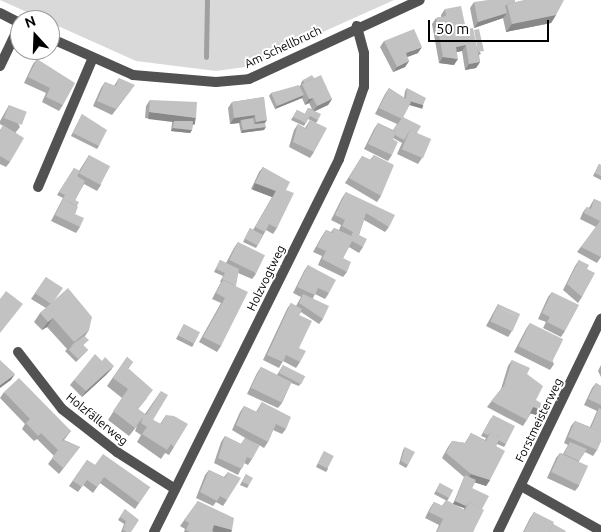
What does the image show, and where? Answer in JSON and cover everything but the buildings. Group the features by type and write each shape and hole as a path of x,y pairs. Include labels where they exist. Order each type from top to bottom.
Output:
{"street":[{"name":"Am Schellbruch","path":"60,43 92,60 133,75 216,82 248,79 357,26 420,0"},
{"name":"Holzvogtweg","path":"154,532 339,159 364,87 364,53 357,26"},
{"path":"0,66 10,45"},
{"path":"38,187 92,60"},
{"name":"Forstmeisterweg","path":"498,532 601,320"},
{"name":"Holzfällerweg","path":"18,352 62,409 117,452 175,489"},
{"path":"521,486 601,531"}],"shaded area":[{"path":"0,0 394,0 245,67 216,71 136,61 60,27 60,10 22,10"}],"waterway":[{"path":"206,57 207,0"}]}
